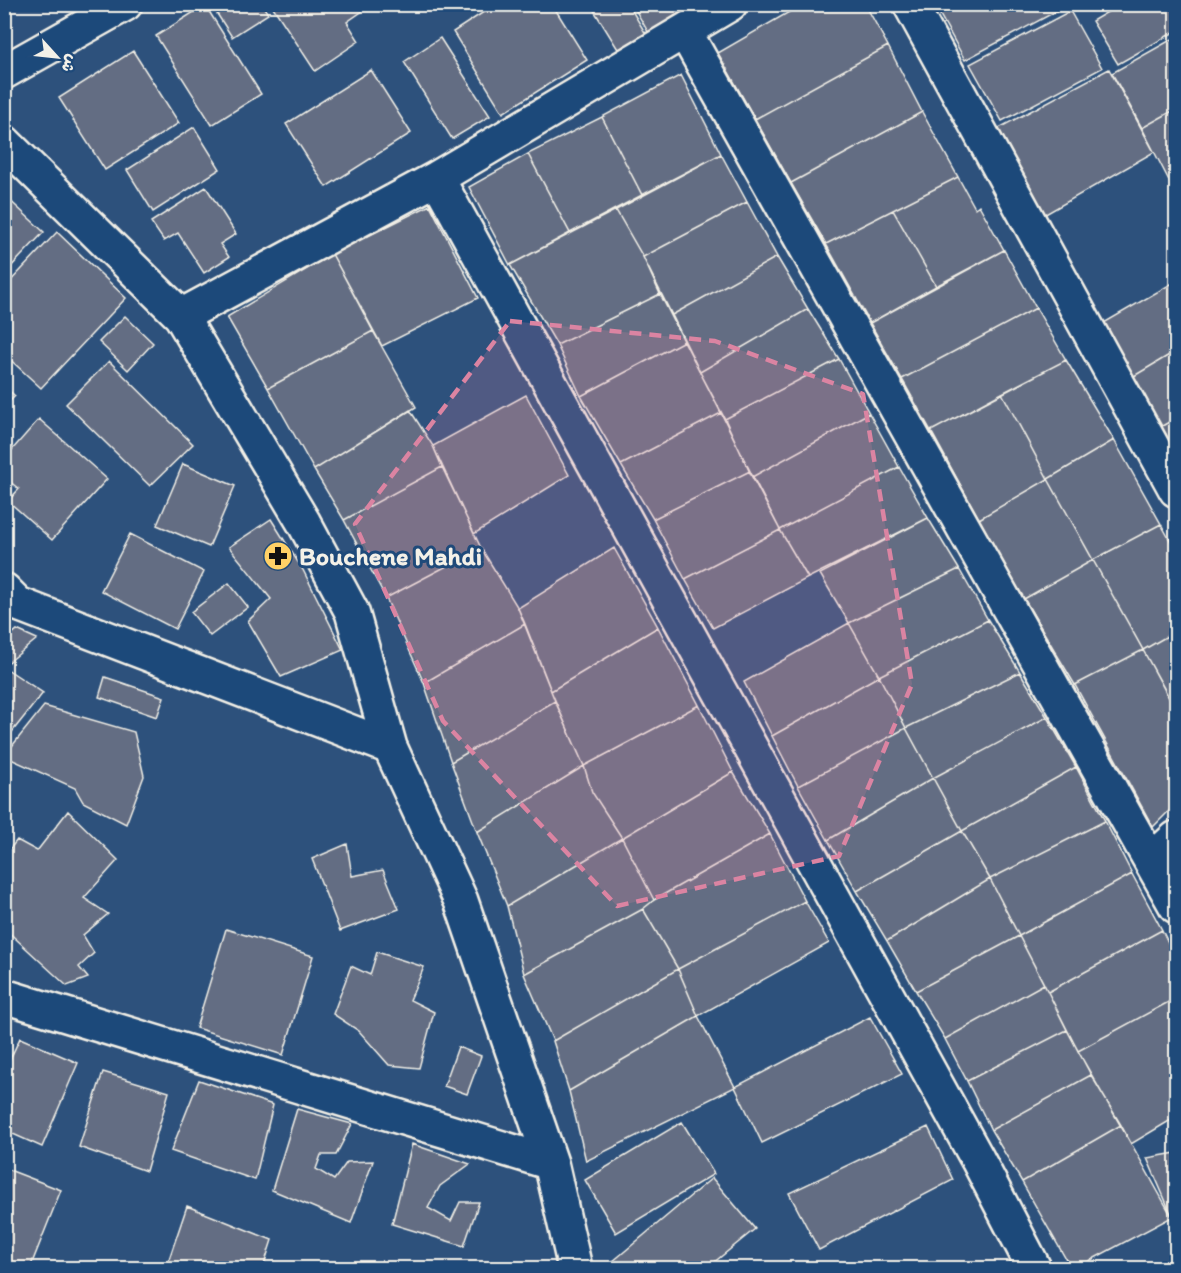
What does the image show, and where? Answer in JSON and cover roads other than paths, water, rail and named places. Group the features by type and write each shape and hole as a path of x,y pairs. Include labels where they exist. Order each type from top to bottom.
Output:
{"street":[{"path":"4,72 125,4"},
{"path":"182,316 437,178 730,4"},
{"path":"910,4 1176,490"},
{"path":"685,32 1176,906"},
{"path":"4,142 182,316 304,523 352,612 390,747 461,901 551,1163 575,1269"},
{"path":"437,178 972,1150 1034,1269"},
{"path":"4,590 18,604 390,747"},
{"path":"1152,860 1176,838"},
{"path":"4,996 551,1163"}],"place":[{"name":"Bouchene Mahdi","path":"278,556"}]}
